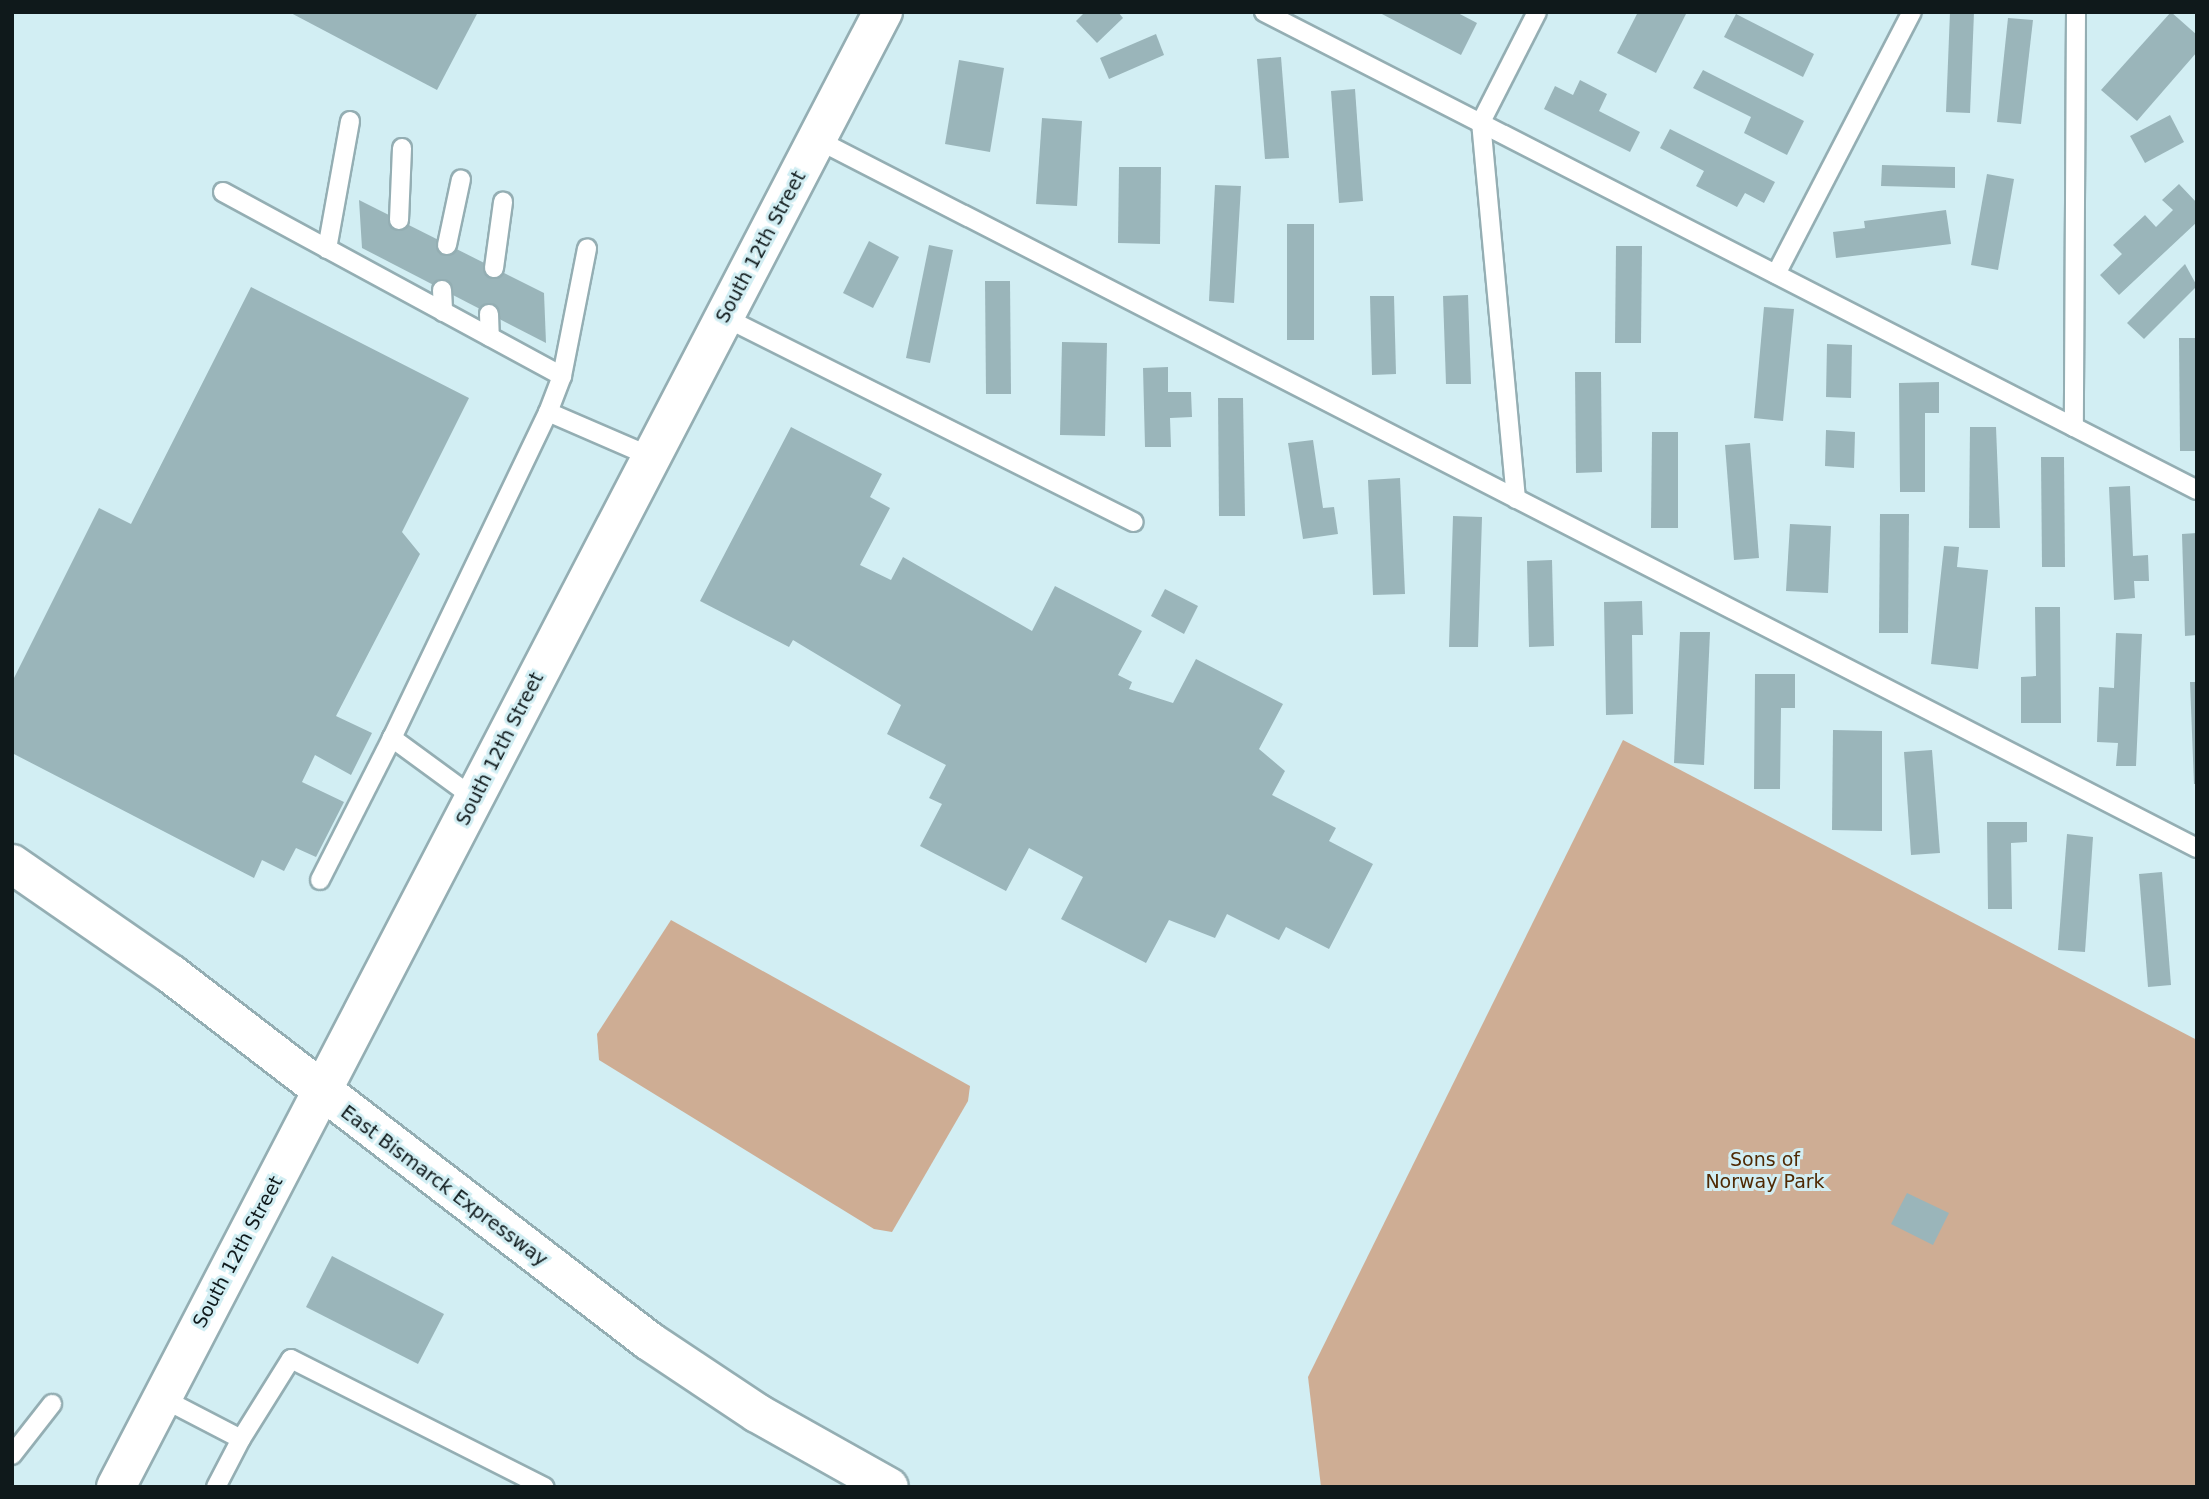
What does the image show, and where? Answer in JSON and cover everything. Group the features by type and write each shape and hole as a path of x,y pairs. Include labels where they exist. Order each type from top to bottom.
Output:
{"street":[{"name":"South 12th Street","path":"116,1487 883,12"},
{"name":"East Bismarck Expressway","path":"12,864 122,937 321,1092 684,1366 890,1487"}],"lane":[{"path":"1264,12 2197,490"},
{"path":"1516,499 1481,122 1537,12"},
{"path":"1776,274 1912,12"},
{"path":"2074,426 2076,12"},
{"path":"327,249 350,121"},
{"path":"818,139 2197,848"},
{"path":"399,220 402,148"},
{"path":"447,245 461,179"},
{"path":"223,192 562,376"},
{"path":"494,268 503,202"},
{"path":"320,880 392,738 548,412 562,376 587,248"},
{"path":"395,286 396,265"},
{"path":"442,290 443,312"},
{"path":"489,314 490,337"},
{"path":"724,317 1134,522"},
{"path":"548,412 652,457"},
{"path":"392,738 474,798"},
{"path":"216,1487 241,1439 291,1359 544,1487"},
{"path":"162,1398 241,1439"},
{"path":"12,1455 52,1404"}],"green space":[{"name":"Sons of Norway Park","path":"1623,740 2197,1040 2197,1487 1321,1487 1308,1377"},
{"path":"671,920 970,1086 968,1101 892,1232 874,1229 599,1060 597,1034"}],"building":[{"path":"289,12 478,12 437,90"},
{"path":"1085,12 1118,12 1123,18 1097,43 1076,21"},
{"path":"1378,12 1456,12 1477,23 1461,55"},
{"path":"1638,12 1687,12 1656,73 1617,53"},
{"path":"1950,12 1974,12 1970,113 1946,112"},
{"path":"2171,12 2197,35 2197,52 2137,121 2101,90"},
{"path":"1736,14 1814,54 1803,77 1724,37"},
{"path":"2008,18 2033,20 2021,124 1997,122"},
{"path":"1156,34 1164,55 1109,79 1100,58"},
{"path":"1281,57 1289,158 1265,159 1257,59"},
{"path":"959,60 1004,68 990,152 945,144"},
{"path":"1703,70 1804,121 1787,155 1744,133 1751,117 1693,88"},
{"path":"1580,80 1607,94 1599,111 1640,132 1630,152 1544,109 1555,86 1573,95"},
{"path":"1355,89 1363,201 1339,203 1331,91"},
{"path":"2170,115 2184,142 2145,163 2130,136"},
{"path":"1042,118 1082,121 1077,206 1036,204"},
{"path":"1670,129 1775,182 1764,203 1745,193 1737,207 1696,186 1704,171 1660,148"},
{"path":"1882,165 1955,167 1955,188 1881,186"},
{"path":"1119,167 1161,167 1160,244 1118,243"},
{"path":"1987,174 2014,179 1998,270 1971,265"},
{"path":"2179,184 2197,203 2197,222 2119,295 2100,275 2122,254 2113,245 2145,215 2156,227 2173,210 2162,200"},
{"path":"1215,185 1241,186 1234,303 1209,301"},
{"path":"359,200 544,293 546,343 362,248"},
{"path":"1946,210 1951,244 1836,258 1833,232 1865,228 1864,221"},
{"path":"1287,224 1314,224 1314,340 1287,340"},
{"path":"869,241 899,257 873,308 843,293"},
{"path":"929,245 953,250 930,363 906,358"},
{"path":"1616,246 1642,246 1641,343 1615,343"},
{"path":"2185,264 2197,286 2144,339 2127,323"},
{"path":"985,281 1010,281 1011,394 986,394"},
{"path":"251,287 469,398 402,532 420,554 336,716 372,733 351,775 315,755 302,782 344,802 316,857 296,848 284,871 262,860 254,878 12,753 12,682 99,508 131,524"},
{"path":"1468,295 1471,384 1446,384 1443,296"},
{"path":"1370,296 1394,296 1396,374 1372,375"},
{"path":"1764,307 1794,309 1783,421 1754,418"},
{"path":"2179,338 2197,338 2197,451 2180,451"},
{"path":"1062,342 1107,343 1105,436 1060,435"},
{"path":"1827,344 1852,345 1851,398 1826,397"},
{"path":"1168,367 1168,392 1191,392 1192,417 1170,418 1171,447 1145,447 1143,368"},
{"path":"1575,372 1601,372 1602,472 1576,473"},
{"path":"1939,382 1939,413 1925,413 1925,492 1900,492 1899,383"},
{"path":"1218,398 1243,398 1245,516 1219,516"},
{"path":"791,427 882,474 870,497 890,508 860,565 891,580 903,557 1032,631 1055,586 1142,631 1118,675 1132,682 1129,689 1173,703 1196,659 1283,704 1259,749 1285,771 1272,795 1336,828 1329,841 1373,864 1329,949 1286,927 1279,940 1227,914 1215,938 1169,920 1146,963 1061,919 1083,877 1029,848 1006,891 920,846 942,804 929,798 946,765 887,734 901,705 793,640 789,647 700,601"},
{"path":"1970,427 1996,427 2000,528 1969,528"},
{"path":"1826,430 1855,432 1854,468 1825,466"},
{"path":"1652,432 1678,432 1678,528 1651,528"},
{"path":"1313,440 1323,508 1334,507 1338,534 1303,539 1288,443"},
{"path":"1750,443 1759,558 1734,560 1725,445"},
{"path":"2041,457 2064,457 2065,567 2042,567"},
{"path":"1400,478 1405,594 1373,595 1368,480"},
{"path":"2130,486 2133,556 2148,555 2149,581 2134,581 2135,598 2114,600 2109,487"},
{"path":"1880,514 1909,514 1908,633 1879,633"},
{"path":"1453,516 1482,517 1478,647 1449,647"},
{"path":"1790,524 1831,526 1828,593 1786,591"},
{"path":"2197,533 2197,635 2185,636 2182,534"},
{"path":"1944,546 1959,547 1957,567 1988,570 1978,669 1931,664"},
{"path":"1552,560 1554,646 1529,647 1527,561"},
{"path":"1165,589 1198,606 1184,634 1151,616"},
{"path":"1642,601 1643,635 1632,635 1633,714 1606,715 1604,602"},
{"path":"2035,607 2060,607 2061,723 2021,723 2021,677 2036,676"},
{"path":"1680,632 1710,632 1704,765 1674,763"},
{"path":"2116,633 2142,634 2136,766 2116,766 2118,743 2097,742 2099,687 2114,688"},
{"path":"1755,674 1795,674 1795,708 1781,708 1780,789 1754,789"},
{"path":"2190,682 2197,682 2197,784 2194,784"},
{"path":"1833,730 1882,731 1882,831 1832,830"},
{"path":"1932,750 1940,853 1911,855 1904,752"},
{"path":"1987,822 2027,822 2027,842 2011,843 2012,909 1988,909"},
{"path":"2067,834 2093,837 2085,952 2058,950"},
{"path":"2162,872 2171,985 2148,987 2139,874"},
{"path":"1907,1193 1949,1213 1933,1245 1891,1224"},
{"path":"332,1256 444,1314 418,1364 306,1307"}]}
